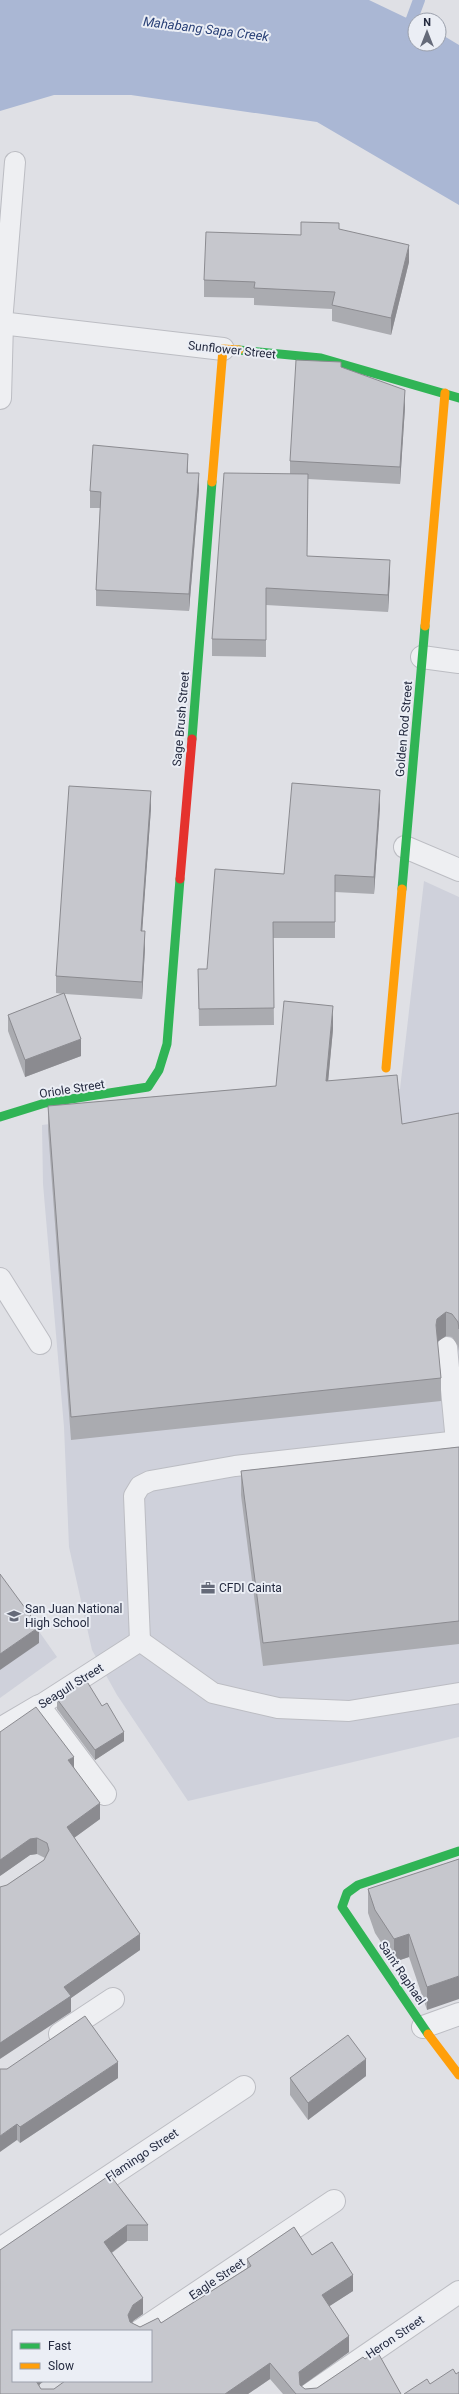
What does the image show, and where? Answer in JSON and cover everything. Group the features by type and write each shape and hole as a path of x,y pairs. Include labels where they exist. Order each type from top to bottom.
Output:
{"street":[{"name":"Sunflower Street","path":"1,323 223,349 321,358 459,398"},
{"path":"0,398 1,323"},
{"name":"Sage Brush Street","path":"148,1087 159,1070 167,1044 223,349"},
{"name":"Golden Rod Street","path":"386,1068 445,393"},
{"path":"422,657 459,662"},
{"path":"405,847 459,870"},
{"name":"Oriole Street","path":"0,1118 46,1103 120,1093 148,1087"},
{"path":"0,1280 40,1343"},
{"path":"39,1706 105,1794"},
{"name":"Seagull Street","path":"0,1729 39,1706"},
{"name":"Saint Raphael","path":"459,1851 358,1885 347,1893 342,1907 423,2027 459,2076"},
{"path":"46,2043 113,1999"},
{"path":"423,2027 459,2014"},
{"name":"Flamingo Street","path":"0,2249 244,2087"},
{"name":"Eagle Street","path":"141,2330 334,2201"},
{"name":"Heron Street","path":"310,2394 441,2306 459,2292"}],"lane":[{"path":"1,323 15,162"},
{"path":"447,1347 457,1441 236,1466 150,1481 140,1486 134,1496 140,1641 213,1693 278,1708 349,1711 459,1693"},
{"name":"Seagull Street","path":"39,1706 140,1641"}],"shaded area":[{"path":"424,881 459,897 459,1737 188,1801 117,1695 92,1650 69,1547 64,1427 43,1184 42,1125 178,1108 400,1089"},
{"name":"San Juan National High School","path":"0,1576 57,1657 0,1698"}],"water":[{"name":"Mahabang Sapa Creek","path":"0,0 369,0 407,18 407,52 447,52 447,38 459,45 459,205 317,122 131,95 54,95 0,111"}],"building":[{"path":"301,222 339,223 339,229 409,245 391,318 332,305 335,292 254,288 255,282 204,280 206,232 301,235"},
{"path":"296,360 341,362 341,367 405,390 400,467 290,461"},
{"path":"93,445 188,454 187,473 199,473 189,594 96,590 101,492 90,491"},
{"path":"224,473 308,474 307,556 390,560 388,595 266,588 266,640 212,639"},
{"path":"292,783 380,790 374,877 335,875 335,922 273,922 274,1008 199,1009 198,969 207,969 215,869 284,874"},
{"path":"69,786 151,791 141,931 145,931 142,982 56,976"},
{"path":"64,993 81,1039 25,1060 8,1015"},
{"path":"284,1001 333,1006 326,1081 397,1075 402,1124 459,1113 459,1329 458,1322 452,1314 446,1312 437,1319 436,1325 441,1378 71,1417 48,1106 276,1086"},
{"path":"459,1447 459,1621 263,1643 241,1471"},
{"path":"0,1574 39,1627 0,1654"},
{"path":"86,1680 102,1706 107,1703 124,1732 95,1750 57,1699"},
{"path":"36,1707 74,1757 68,1760 100,1803 67,1827 140,1934 64,1987 71,1996 0,2043 0,1887 7,1885 44,1860 49,1850 47,1843 37,1838 30,1839 0,1860 0,1732"},
{"path":"459,1859 459,1976 427,1987 409,1934 394,1939 375,1910 368,1889"},
{"path":"85,2016 118,2062 20,2127 17,2124 0,2136 0,2069 7,2069"},
{"path":"348,2035 366,2059 308,2103 290,2078"},
{"path":"110,2175 148,2225 127,2225 104,2242 143,2298 133,2305 128,2315 130,2322 140,2327 158,2318 161,2323 251,2266 247,2259 294,2227 312,2255 332,2242 353,2275 322,2295 349,2336 299,2372 300,2385 305,2389 317,2388 363,2357 365,2359 377,2351 401,2394 296,2394 270,2363 225,2394 0,2394 0,2250"},
{"path":"453,2369 456,2374 459,2372 459,2394 404,2394 427,2379 430,2384"}],"waterway":[{"path":"406,35 419,0"}],"traffic: fast":[{"path":"239,350 321,358 459,398"},
{"path":"192,739 212,482"},
{"path":"402,889 425,626"},
{"path":"0,1117 45,1103 148,1087 159,1070 167,1044 180,879"},
{"path":"428,2034 342,1907 347,1893 358,1885 459,1851"}],"traffic: slow":[{"path":"212,482 223,349 239,350"},
{"path":"425,626 445,393"},
{"path":"386,1068 402,889"},
{"path":"428,2034 459,2075"}],"traffic: jam":[{"path":"180,879 192,739"}],"place":[{"name":"CFDI Cainta","path":"208,1588"},
{"name":"San Juan National High School","path":"14,1616"}]}
